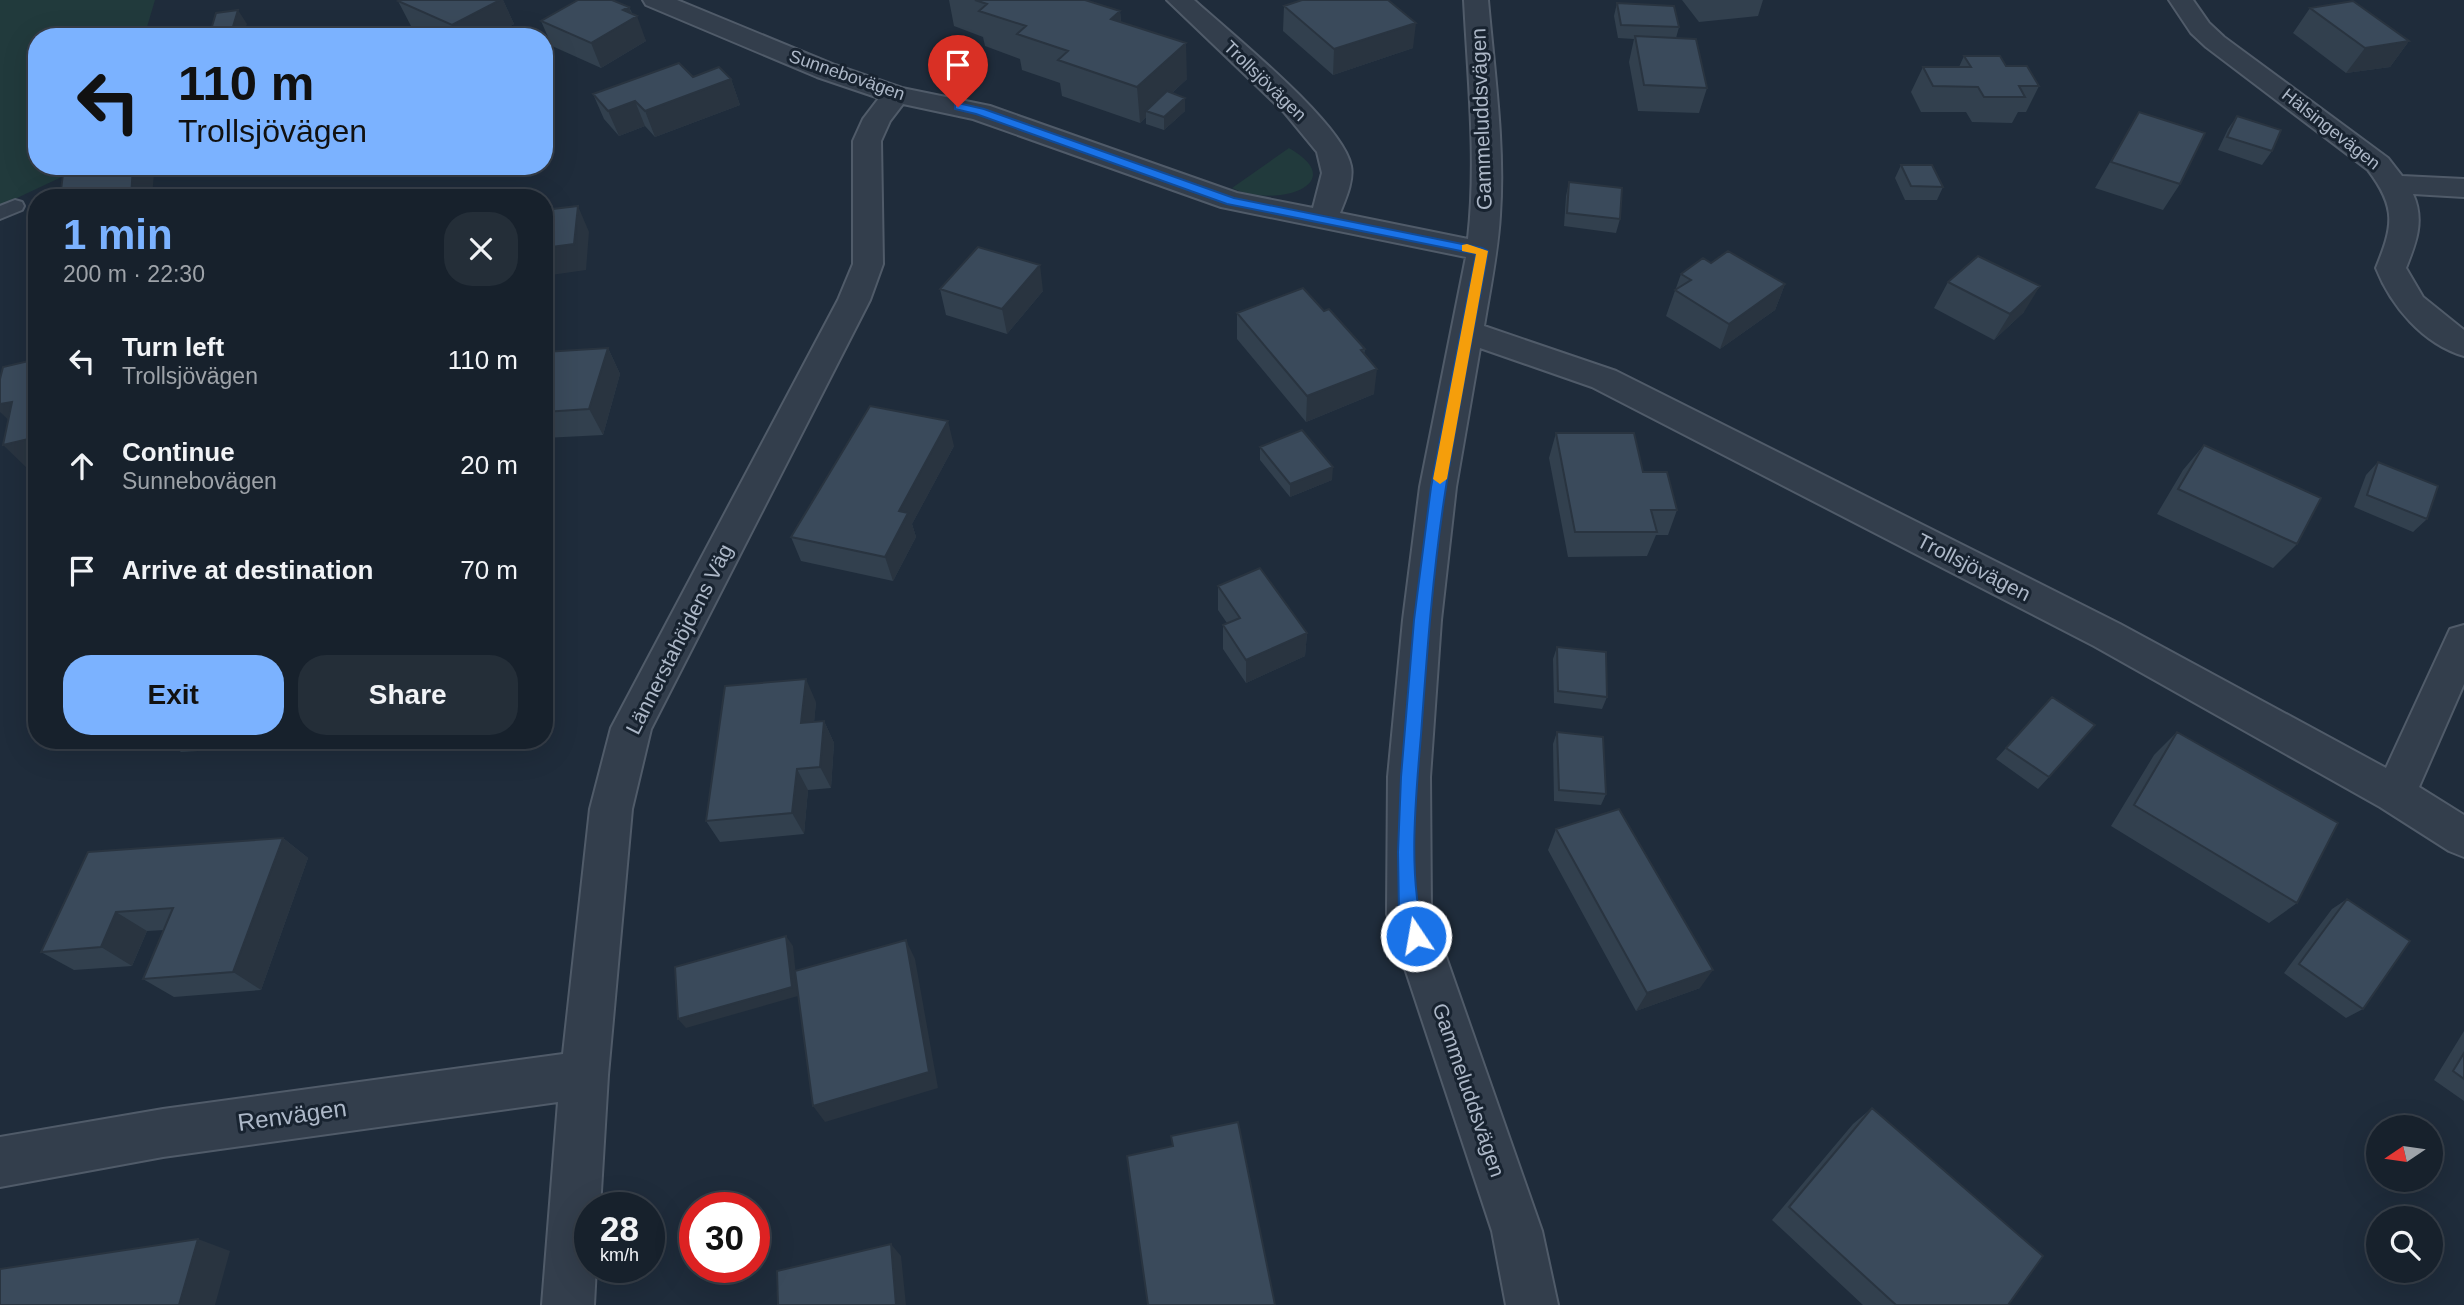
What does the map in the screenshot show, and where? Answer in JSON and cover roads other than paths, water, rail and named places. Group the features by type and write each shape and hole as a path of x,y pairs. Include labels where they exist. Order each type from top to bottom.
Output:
{"street":[{"name":"Sunnebovägen","path":"654,0 826,71 896,95 980,112 1231,201 1324,219"},
{"name":"Trollsjövägen","path":"1179,0 1291,103 1329,148 1337,166 1324,219"},
{"name":"Gammeluddsvägen","path":"1476,0 1485,144 1486,212 1482,251 1438,487 1422,620 1409,777 1409,914 1517,1231 1532,1305"},
{"name":"Hälsingevägen","path":"2181,0 2200,28 2215,43 2378,164 2395,184 2406,215 2406,230 2391,268 2400,292 2421,315 2464,345"},
{"name":"Lännerstahöjdens Väg","path":"568,1305 584,1075 611,809 631,728 854,300 868,264 867,141 877,119 896,95"},
{"path":"2395,184 2464,188"},
{"path":"1324,219 1482,251"},
{"name":"Trollsjövägen","path":"1466,332 1604,379 2107,635 2395,794 2464,838"},
{"path":"2395,794 2463,645"},
{"name":"Renvägen","path":"0,1162 163,1133 584,1075"}]}
